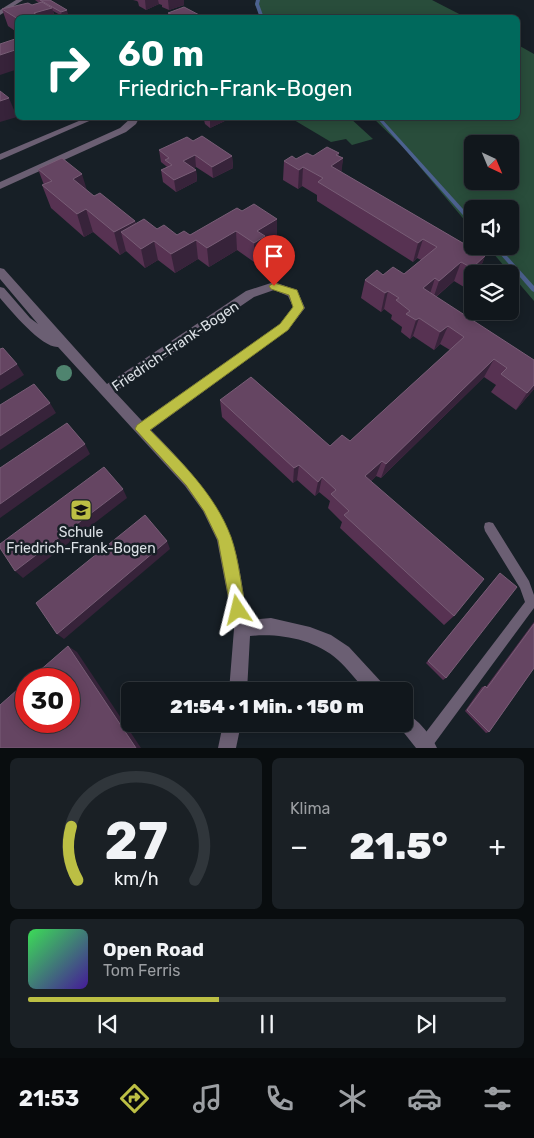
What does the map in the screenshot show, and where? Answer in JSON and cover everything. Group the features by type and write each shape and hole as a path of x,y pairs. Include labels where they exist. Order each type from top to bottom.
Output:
{"street":[{"path":"0,13 20,0"},
{"path":"0,157 87,120"},
{"path":"0,186 124,130 134,120"},
{"name":"Friedrich-Frank-Bogen","path":"0,272 74,357 190,481 208,506 224,539 242,629 239,682"},
{"name":"Friedrich-Frank-Bogen","path":"106,392 250,294 274,286 293,292 299,308 284,327 141,429"},
{"name":"Friedrich-Frank-Bogen","path":"0,291 26,321 74,357"},
{"path":"242,629 271,626 310,635 325,641 343,653 370,682"},
{"path":"413,731 427,746"},
{"path":"227,748 230,732"}],"lane":[{"path":"427,746 531,602 525,584 489,527"}],"green space":[{"path":"257,0 432,0 461,15 262,15 255,5"},
{"path":"520,46 534,54 534,301 519,283 519,265 503,265 495,255 519,255 519,200 464,200 464,219 404,148 375,120 520,120"},
{"path":"294,120 352,120 373,139 352,145 346,139 331,142"}],"building":[{"path":"40,0 50,0 67,10 61,12"},
{"path":"42,2 52,8 34,13 37,15 15,15 15,17 2,9 28,3 32,5"},
{"path":"184,7 199,15 173,15 168,13"},
{"path":"15,39 15,50 0,55 0,44"},
{"path":"0,91 9,98 0,101"},
{"path":"202,136 232,156 212,167 195,155 183,161 196,170 174,180 161,170 172,165 165,160 169,158 159,150 187,137 193,141"},
{"path":"327,147 339,153 336,155 343,158 331,166 464,244 464,255 485,256 475,265 466,265 461,262 439,281 435,278 423,288 464,315 464,320 472,320 534,360 534,385 527,393 501,374 507,368 494,359 386,464 382,461 365,476 484,579 454,616 344,515 349,511 331,494 336,490 322,477 318,482 299,465 294,468 220,400 251,377 330,446 342,435 350,441 464,337 448,326 440,332 419,318 416,320 406,314 410,311 396,300 399,298 388,291 385,293 365,280 377,270 383,275 393,267 404,274 437,247 423,239 418,243 318,182 323,178 303,167 299,170 284,161 292,156 296,159 307,153 313,156"},
{"path":"62,158 82,174 73,179 94,196 100,193 135,221 114,232 86,209 77,214 42,185 52,181 38,169"},
{"path":"254,204 277,219 257,231 265,236 254,243 236,231 207,248 196,240 171,254 154,241 141,249 121,232 144,219 157,229 164,225 177,235 184,231 190,235 237,208 242,211"},
{"path":"3,348 17,364 0,375 0,349"},
{"path":"34,384 50,403 0,436 0,405"},
{"path":"67,423 85,444 0,504 0,468"},
{"path":"104,467 123,489 15,571 0,548 0,544"},
{"path":"145,515 167,541 57,634 36,603"},
{"path":"500,573 517,587 446,678 428,661"},
{"path":"534,624 534,668 489,732 467,710 485,686 487,688"},
{"path":"68,646 121,726 121,732 125,732 136,748 0,748 0,705 15,692 15,733 80,733 80,668 43,668"}],"waterway":[{"path":"258,0 257,4 261,15"},
{"path":"381,120 464,213"},
{"path":"503,255 534,290"}],"place":[{"name":"Schule Friedrich-Frank-Bogen","path":"81,510"}],"route":[{"path":"238,610 224,539 208,506 190,481 141,429 284,327 299,308 293,292 274,286"}]}
